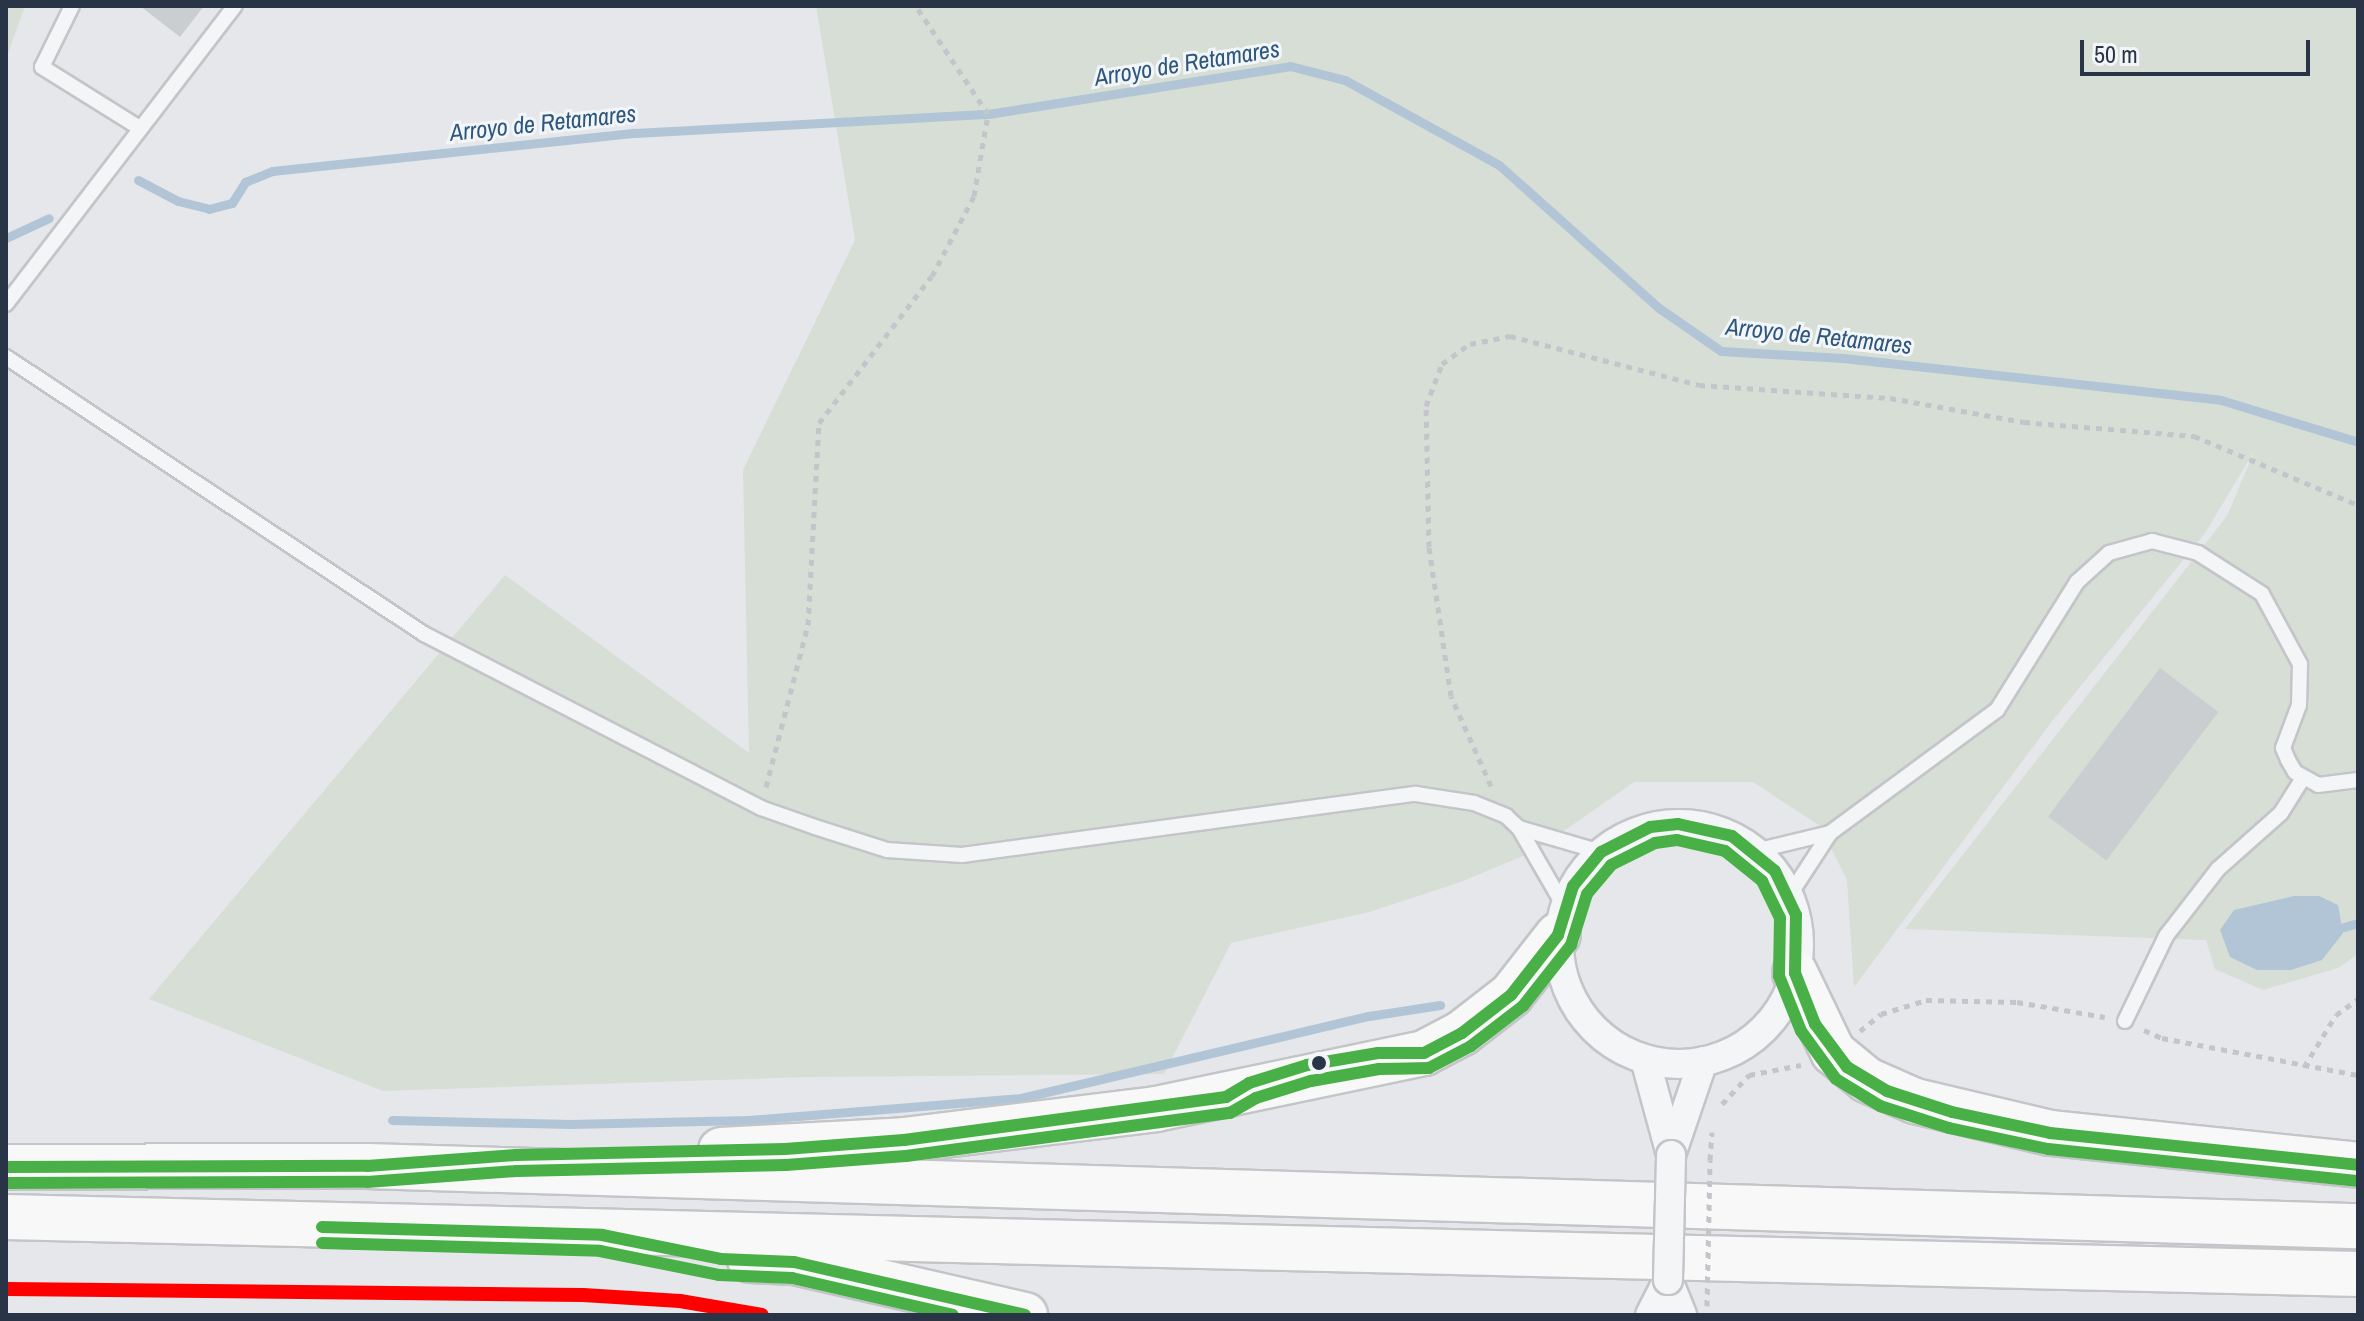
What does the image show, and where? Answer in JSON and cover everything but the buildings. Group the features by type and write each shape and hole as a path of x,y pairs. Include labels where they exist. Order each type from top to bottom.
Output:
{"highway":[{"path":"367,1166 859,1143 1226,1097 1424,1053 1462,1033 1511,995 1561,921"},
{"path":"1795,973 1833,1052 1847,1067 1887,1091 1998,1123 2358,1165"},
{"path":"6,1167 367,1166 2358,1226"},
{"path":"6,1217 602,1235 749,1233 2358,1274"},
{"path":"602,1235 721,1259 794,1262 1025,1315"}],"street":[{"path":"1678,824 1732,836 1755,851 1789,896 1799,934 1795,973 1783,1004 1762,1031 1735,1050 1703,1061 1645,1059 1598,1033 1580,1012 1563,975 1561,921 1601,852 1650,827 1678,824"},
{"path":"1645,1059 1671,1155 1668,1280 1650,1315"},
{"path":"1671,1155 1703,1061"},
{"path":"1668,1280 1694,1310"}],"lane":[{"path":"72,6 42,67 138,127"},
{"path":"6,304 138,127 235,6"},
{"path":"6,357 424,634 761,808 887,850 962,855 1416,794 1474,803 1506,816 1519,828 1561,921"},
{"path":"1789,896 1830,833 1997,710 2077,582 2109,553 2152,541 2198,553 2230,569 2262,594 2300,664 2299,705 2283,748 2303,778 2318,785 2358,780"},
{"path":"2125,1021 2166,936 2218,869 2281,813 2303,778"},
{"path":"1519,828 1601,852"},
{"path":"1755,851 1830,833"}],"path":[{"path":"761,808 808,625 819,423 932,276 974,196 988,114 916,6"},
{"path":"1506,816 1451,696 1429,547 1426,406 1442,364 1470,344 1510,336 1699,385 1890,398 2024,422 2194,436 2358,505"},
{"path":"2304,1067 2336,1015 2358,999"},
{"path":"1717,1114 1732,1089 1749,1075 1774,1067 1809,1065 1833,1052 1881,1014 1926,1000 2017,1002 2125,1021 2162,1038 2358,1075"},
{"path":"1694,1310 1713,1125"}],"shaded area":[{"path":"6,6 25,6 6,59"},
{"path":"816,6 2358,6 2358,954 2338,968 2263,990 2215,969 2206,940 1905,929 2227,516 2255,450 2205,533 2053,720 1854,987 1847,880 1820,826 1753,782 1634,782 1535,851 1458,883 1369,912 1231,943 1164,1074 806,1077 383,1091 149,999 505,575 749,753 743,470 855,240"}],"water":[{"path":"2294,896 2319,896 2338,905 2343,933 2322,960 2291,970 2257,970 2230,957 2220,930 2234,910"}],"waterway":[{"name":"Arroyo de Retamares","path":"138,180 178,201 209,209 232,203 245,182 272,171 635,133 988,114 1290,66 1345,80 1499,165 1659,308 1721,351 1843,358 2221,400 2358,442"},
{"name":"Arroyo de Retamares","path":"6,238 49,218"},
{"path":"2344,927 2358,923"},
{"path":"392,1120 570,1124 748,1120 1021,1098 1369,1016 1440,1005"}],"transit line":[{"path":"6,1167 367,1166 516,1155 785,1149 904,1140 1226,1097 1249,1083 1307,1065 1378,1053 1424,1053 1462,1033 1511,995 1558,935 1573,886 1601,852 1650,827 1678,824 1732,836 1775,871 1796,915 1795,973 1815,1024 1847,1067 1887,1091 1952,1112 2050,1133 2358,1165"},
{"path":"6,1183 367,1182 517,1171 786,1165 906,1156 1230,1113 1256,1098 1311,1081 1379,1069 1429,1068 1471,1046 1523,1006 1571,945 1587,894 1611,865 1655,843 1677,840 1725,851 1762,881 1780,918 1779,976 1801,1031 1836,1079 1880,1106 1949,1128 2048,1149 2356,1181"},
{"path":"322,1227 602,1235 721,1259 794,1262 1025,1315"},
{"path":"322,1243 600,1251 719,1275 792,1278 953,1315"},
{"path":"6,1289 583,1295 680,1301 762,1315"}]}
